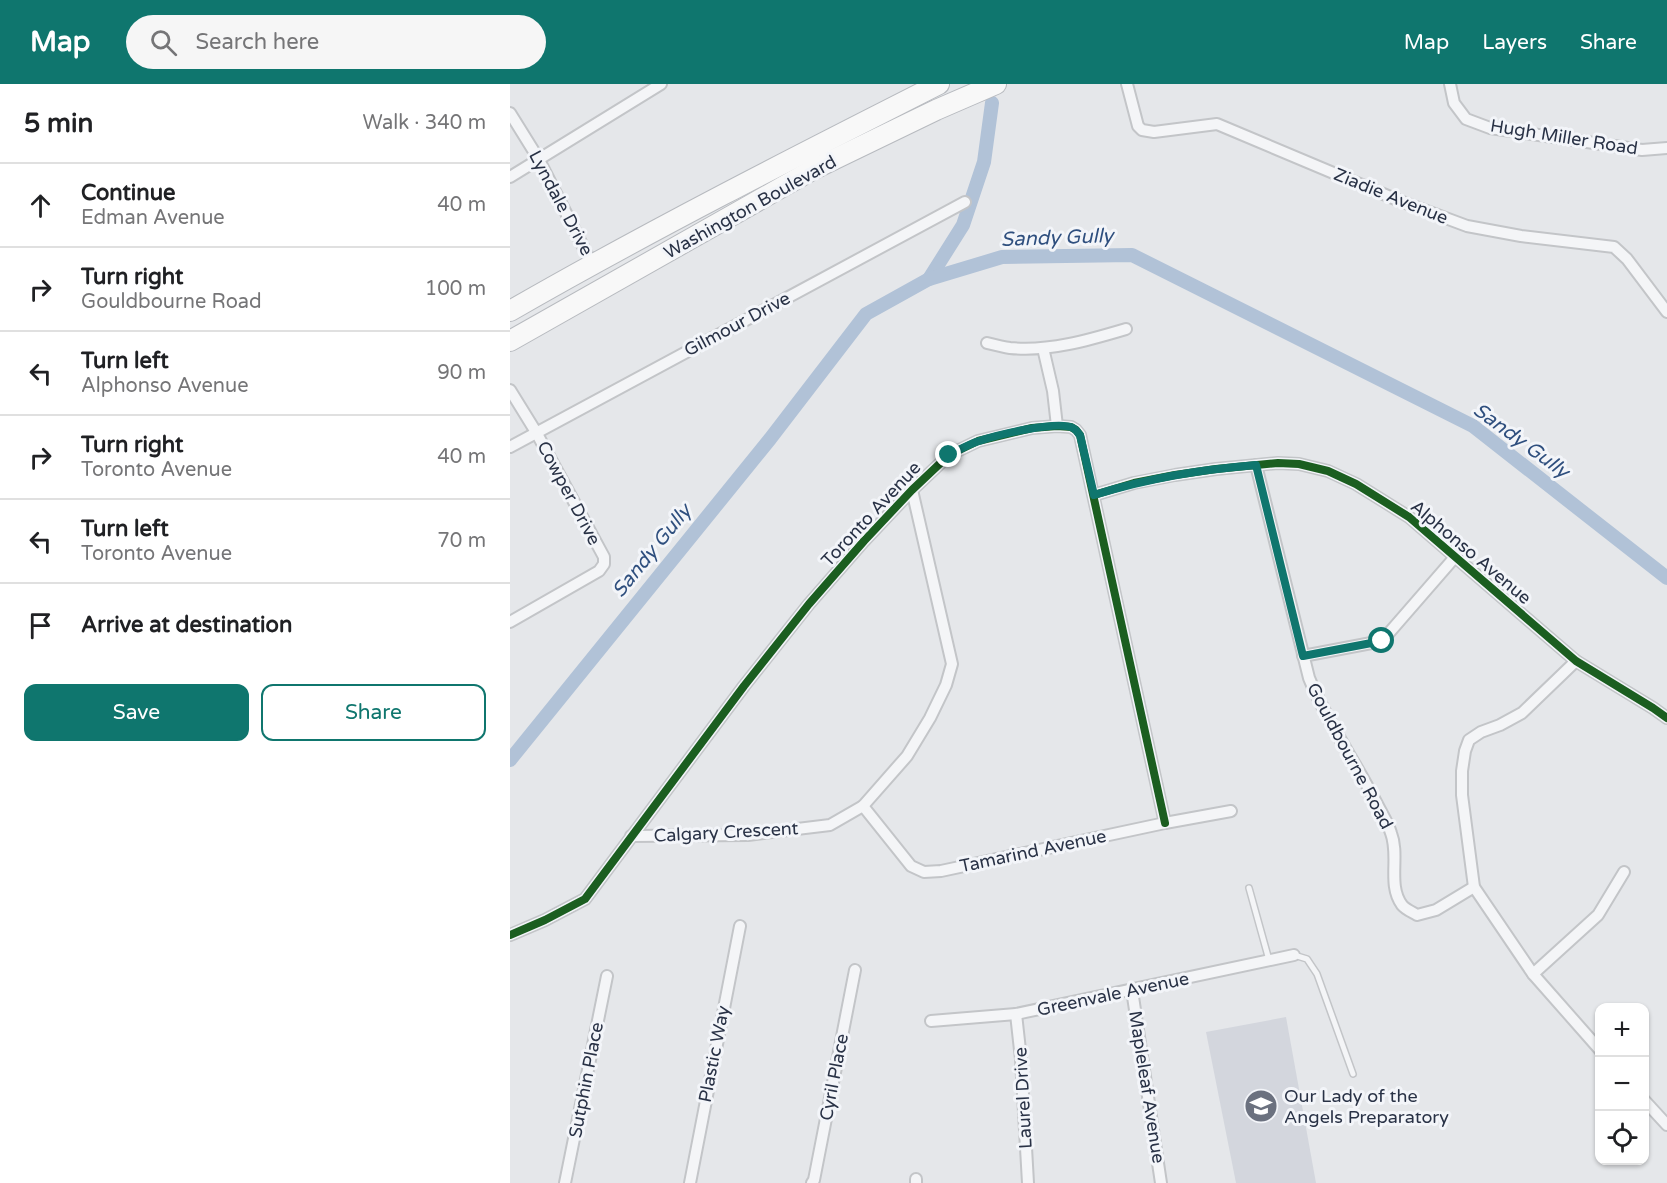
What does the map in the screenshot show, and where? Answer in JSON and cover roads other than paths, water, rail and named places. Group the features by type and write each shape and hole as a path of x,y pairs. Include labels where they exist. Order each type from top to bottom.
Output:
{"highway":[{"name":"Washington Boulevard","path":"510,311 592,264 765,172 939,84"},
{"name":"Washington Boulevard","path":"510,341 813,169 996,84"}],"street":[{"path":"510,177 661,84"},
{"name":"Ziadie Avenue","path":"1127,84 1138,126 1142,130 1161,132 1217,124 1400,201 1467,226 1521,236 1614,247 1627,260 1667,312"},
{"name":"Hugh Miller Road","path":"1450,84 1454,103 1466,119 1490,128 1642,150 1667,148"},
{"name":"Lyndale Drive","path":"510,112 538,158 592,264"},
{"name":"Gilmour Drive","path":"510,447 965,202"},
{"path":"987,343 1011,348 1043,348 1087,341 1126,329"},
{"path":"1043,348 1053,391 1057,426 1071,427 1080,435 1165,824"},
{"name":"Cowper Drive","path":"510,390 536,432 604,557 604,564 599,571 510,622"},
{"name":"Toronto Avenue","path":"510,935 585,899 744,686 809,604 864,541 949,455 978,441 1032,428 1057,426"},
{"name":"Alphonso Avenue","path":"1094,495 1175,474 1256,465 1299,464 1328,471 1409,517 1576,661 1667,718"},
{"name":"Gouldbourne Road","path":"1256,465 1309,678 1319,703 1369,787 1391,832 1396,852 1394,874 1396,893 1402,906 1417,915 1436,910 1474,887"},
{"name":"Calgary Crescent","path":"631,836 748,835 831,825 863,806 907,756 934,710 946,685 952,664 912,490"},
{"path":"1303,656 1382,641 1455,557"},
{"path":"1576,661 1522,712 1469,740 1462,771 1462,795 1474,887 1533,974 1595,1045"},
{"name":"Tamarind Avenue","path":"863,806 911,866 924,872 941,871 1232,811"},
{"path":"1533,974 1598,915 1624,872"},
{"name":"Plastic Way","path":"690,1183 740,926"},
{"name":"Greenvale Avenue","path":"930,1021 1016,1014 1294,955"},
{"name":"Cyril Place","path":"812,1183 855,970"},
{"name":"Sutphin Place","path":"565,1183 607,976"},
{"name":"Mapleleaf Avenue","path":"1132,990 1161,1183"},
{"name":"Laurel Drive","path":"1016,1014 1021,1059 1028,1183"},
{"path":"1649,1105 1667,1125"}],"lane":[{"path":"1250,888 1269,960"},
{"path":"1294,955 1307,959 1317,974 1353,1074"}],"waterway":[{"path":"929,279 963,225 984,162 992,103"},
{"name":"Sandy Gully","path":"510,760 770,439 866,314 929,279 1002,257 1132,255 1473,426 1667,578"}],"place":[{"name":"Our Lady of the Angels Preparatory","path":"1261,1106"}]}
